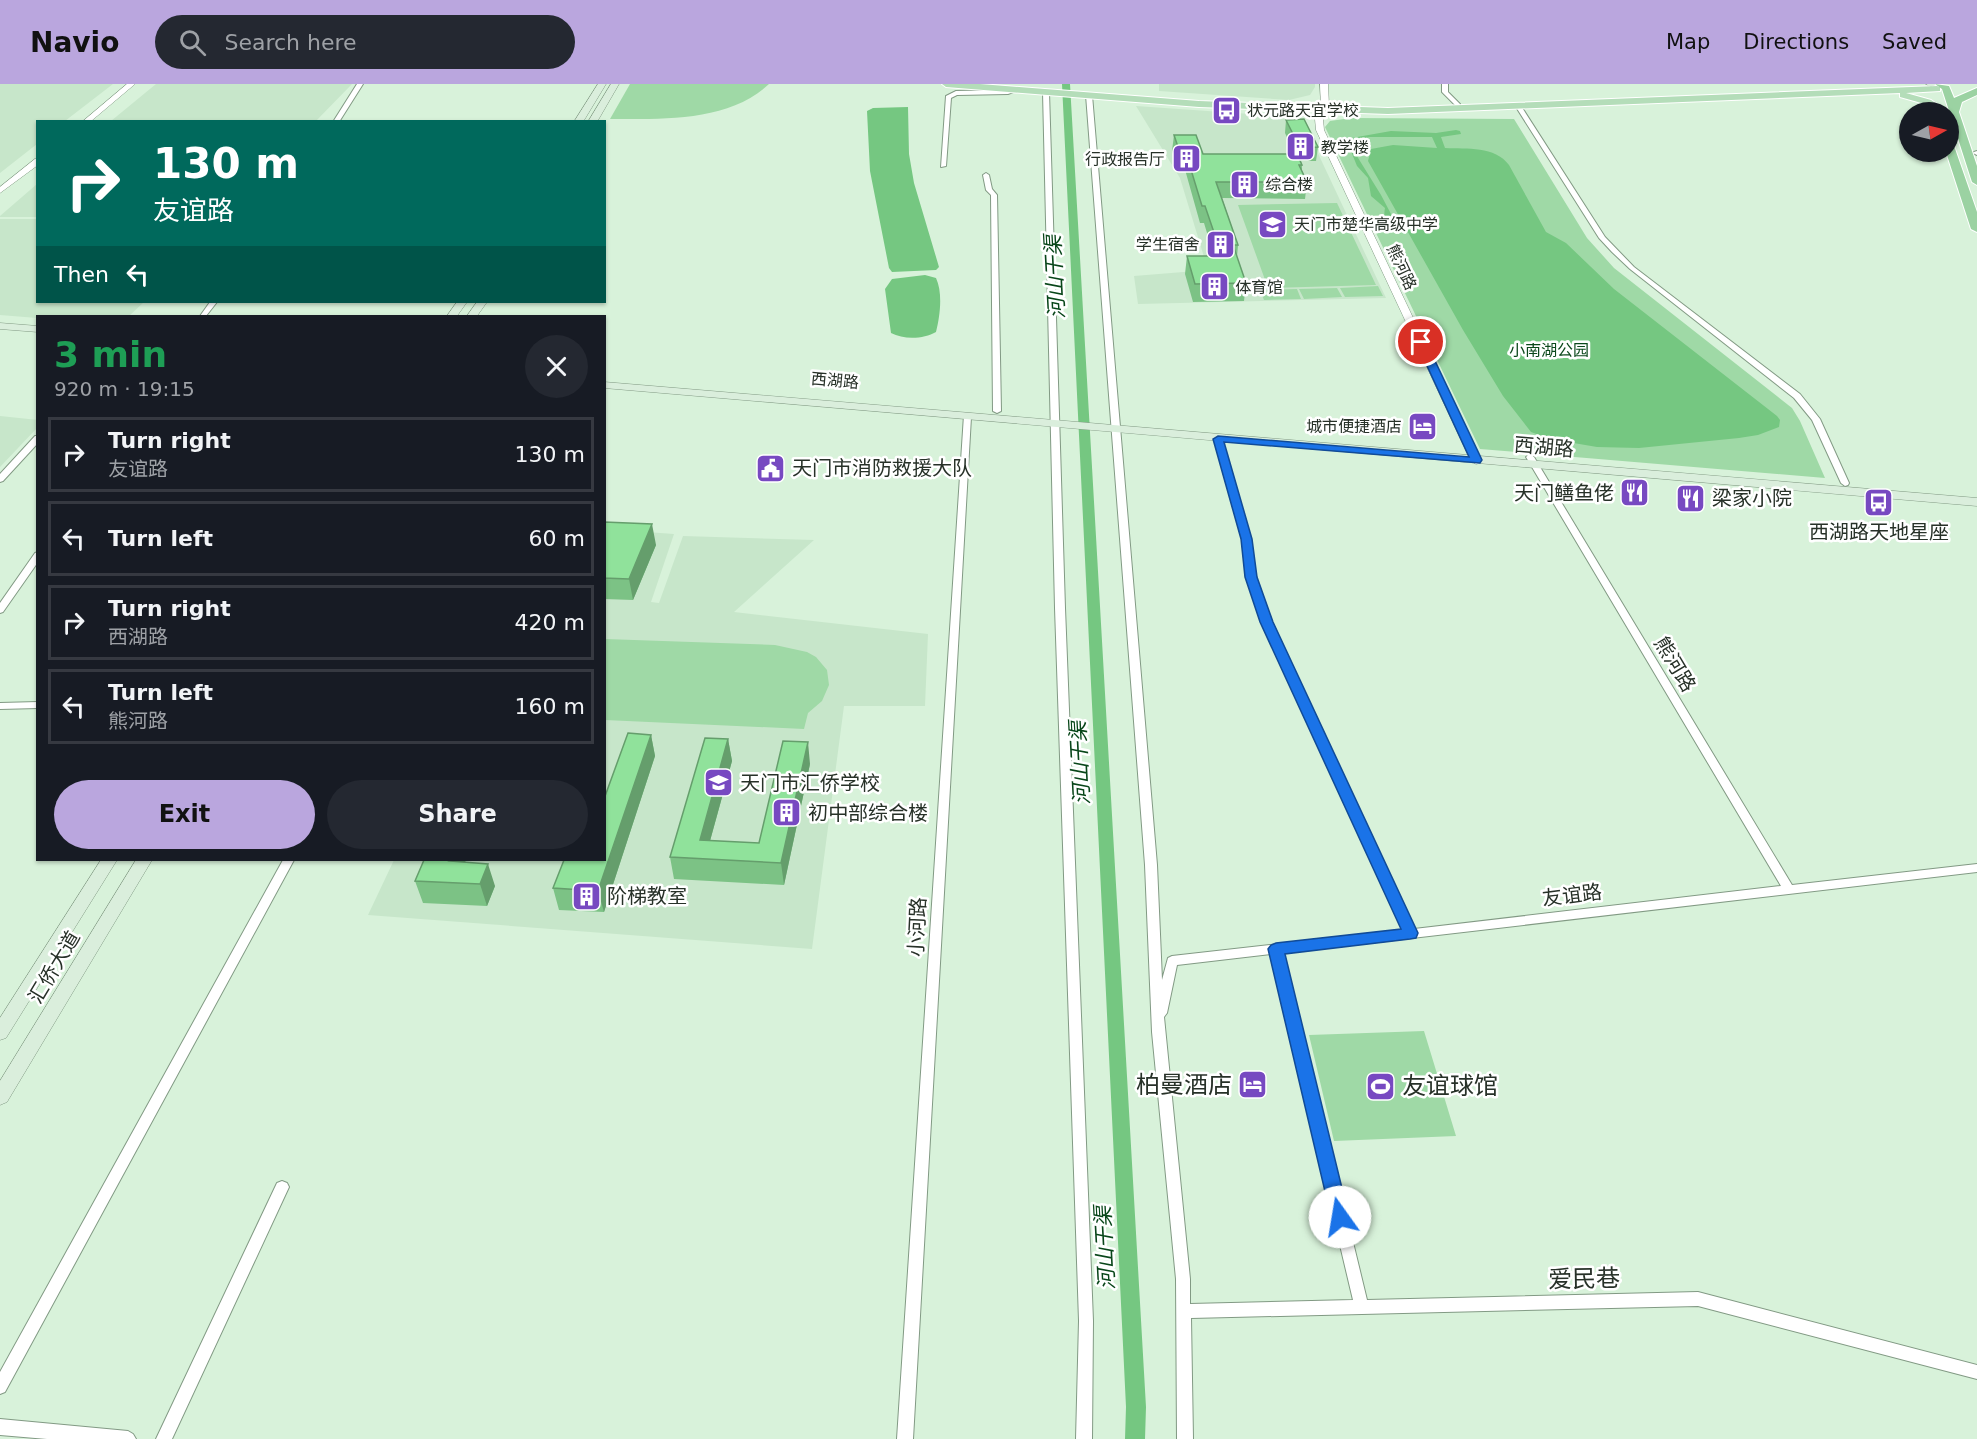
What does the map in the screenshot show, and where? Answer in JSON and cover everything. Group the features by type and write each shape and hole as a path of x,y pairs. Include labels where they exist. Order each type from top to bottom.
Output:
{"highway":[{"path":"1943,102 1938,85 1975,91"},
{"path":"1956,102 1975,91"},
{"path":"1959,121 1964,123 1977,154"},
{"path":"1959,141 1977,182"},
{"path":"1959,151 1977,209"},
{"path":"1954,162 1977,229"}],"main road":[{"path":"946,84 1047,88 1199,104 1425,111 1938,85"},
{"path":"1874,89 1887,84"},
{"path":"579,120 601,85"},
{"path":"593,120 615,85"},
{"path":"1325,108 1874,89 1928,102"},
{"path":"0,326 36,329"},
{"path":"0,334 36,337"},
{"name":"西湖路","path":"606,378 997,411 1059,420"},
{"name":"西湖路","path":"606,385 967,417 1059,420"},
{"path":"1059,420 1111,426"},
{"name":"西湖路","path":"1111,426 1218,439 1475,456"},
{"name":"西湖路","path":"1111,426 1532,461 1977,502"},
{"name":"西湖路","path":"1532,461 1977,494"},
{"name":"汇侨大道","path":"0,1033 108,861"},
{"name":"汇侨大道","path":"0,1097 143,861"}],"street":[{"path":"88,120 131,84"},
{"path":"337,120 360,84"},
{"name":"熊河路","path":"1324,84 1325,108 1319,119 1320,130 1475,456"},
{"path":"1445,84 1445,92 1458,105"},
{"path":"943,166 948,97 956,93 1008,93 1010,87"},
{"path":"1047,88 1059,420 1060,608 1086,1321 1084,1439"},
{"path":"1085,93 1111,426 1150,865 1158,1032 1183,1279 1185,1439"},
{"path":"1519,107 1602,238 1632,268 1797,396 1816,419 1845,483"},
{"path":"0,191 36,163"},
{"path":"986,175 989,190 994,195 997,411"},
{"name":"小河路","path":"905,1439 967,417"},
{"path":"1218,439 1246,539 1251,577 1267,622 1410,933"},
{"path":"0,479 36,440"},
{"name":"熊河路","path":"1532,461 1789,890"},
{"path":"0,610 36,558"},
{"path":"0,706 36,705"},
{"path":"0,1387 287,861"},
{"name":"友谊路","path":"1158,1032 1172,961 1977,868"},
{"path":"1276,949 1362,1307"},
{"path":"164,1439 282,1187"},
{"name":"爱民巷","path":"1183,1311 1698,1299 1977,1372"},
{"path":"0,1426 128,1439"}],"shaded area":[{"path":"0,84 113,84 66,120 36,120 36,145 0,173"},
{"path":"156,84 352,84 317,120 112,120"},
{"path":"1159,84 1315,84 1315,87 1310,95 1289,100 1159,91"},
{"name":"天门市楚华高级中学","path":"1136,106 1278,116 1296,121 1307,130 1386,298 1138,304 1134,276 1208,270 1180,178"},
{"path":"908,107 909,154 914,183 939,267 936,270 892,272 889,268 870,171 867,111 873,108"},
{"name":"小南湖公园","path":"1456,130 1461,134 1441,137 1445,148 1480,150 1496,154 1503,159 1509,165 1546,232 1566,243 1614,289 1777,416 1780,420 1779,427 1758,435 1739,438 1639,448 1597,447 1550,439 1531,432 1503,396 1463,330 1368,161 1371,149 1393,145 1437,148 1432,137 1369,137 1355,145 1355,153 1381,195 1401,233 1399,234 1386,221 1385,208 1371,196 1368,178 1357,166 1346,139 1391,131 1436,133"},
{"path":"36,185 36,217 0,216"},
{"path":"0,219 36,219 36,303 143,303 130,315 36,315 36,318 0,315"},
{"path":"925,275 936,278 940,291 940,312 936,332 914,338 891,333 885,289 892,279"},
{"path":"0,416 36,420 36,429 0,467"},
{"name":"天门市汇侨学校","path":"606,529 674,534 651,602 659,603 683,536 814,540 734,612 928,634 925,706 844,706 812,949 368,915 394,861 606,861"}],"green space":[{"path":"630,84 769,84 735,106 715,112 673,118 610,119"},
{"name":"小南湖公园","path":"1351,118 1514,119 1587,238 1614,268 1792,408 1825,478 1480,449 1325,127 1330,121"},
{"path":"1337,203 1376,285 1268,288 1238,205"},
{"path":"1378,286 1383,296 1345,297 1340,288"},
{"path":"1337,288 1342,297 1304,299 1299,289"},
{"path":"1297,289 1301,299 1264,300 1260,290"},
{"path":"606,639 775,645 807,652 816,657 827,670 829,685 822,701 808,713 804,729 606,720"},
{"name":"友谊球馆","path":"1424,1031 1456,1136 1334,1141 1309,1035"}],"building":[{"path":"1304,119 1318,147 1300,148 1286,120"},
{"path":"1174,135 1196,135 1203,154 1297,154 1302,165 1299,165 1307,182 1216,182 1238,245 1233,245 1246,283 1195,284 1187,256 1222,256 1205,206 1202,206 1185,150 1179,150"},
{"path":"606,522 652,524 629,579 606,578"},
{"path":"628,733 651,735 598,891 553,888 564,861 606,861 606,794"},
{"path":"705,738 728,739 700,840 759,843 783,741 808,742 781,863 670,857"},
{"path":"424,861 488,864 480,884 415,881"}],"waterway":[{"name":"河山干渠","path":"1066,84 1136,1407 1135,1439"}],"place":[{"name":"状元路天宜学校","path":"1226,110"},
{"name":"教学楼","path":"1300,147"},
{"name":"行政报告厅","path":"1186,159"},
{"name":"综合楼","path":"1244,184"},
{"name":"天门市楚华高级中学","path":"1273,224"},
{"name":"学生宿舍","path":"1221,244"},
{"name":"体育馆","path":"1214,287"},
{"name":"城市便捷酒店","path":"1423,426"},
{"name":"天门市消防救援大队","path":"771,468"},
{"name":"天门鳝鱼佬","path":"1635,493"},
{"name":"梁家小院","path":"1691,498"},
{"name":"西湖路天地星座","path":"1879,502"},
{"name":"天门市汇侨学校","path":"719,783"},
{"name":"初中部综合楼","path":"787,813"},
{"name":"阶梯教室","path":"586,896"},
{"name":"柏曼酒店","path":"1253,1085"},
{"name":"友谊球馆","path":"1381,1086"}],"route":[{"path":"1340,1217 1276,949 1410,933 1267,622 1251,577 1246,539 1218,439 1476,460 1421,342"}]}
